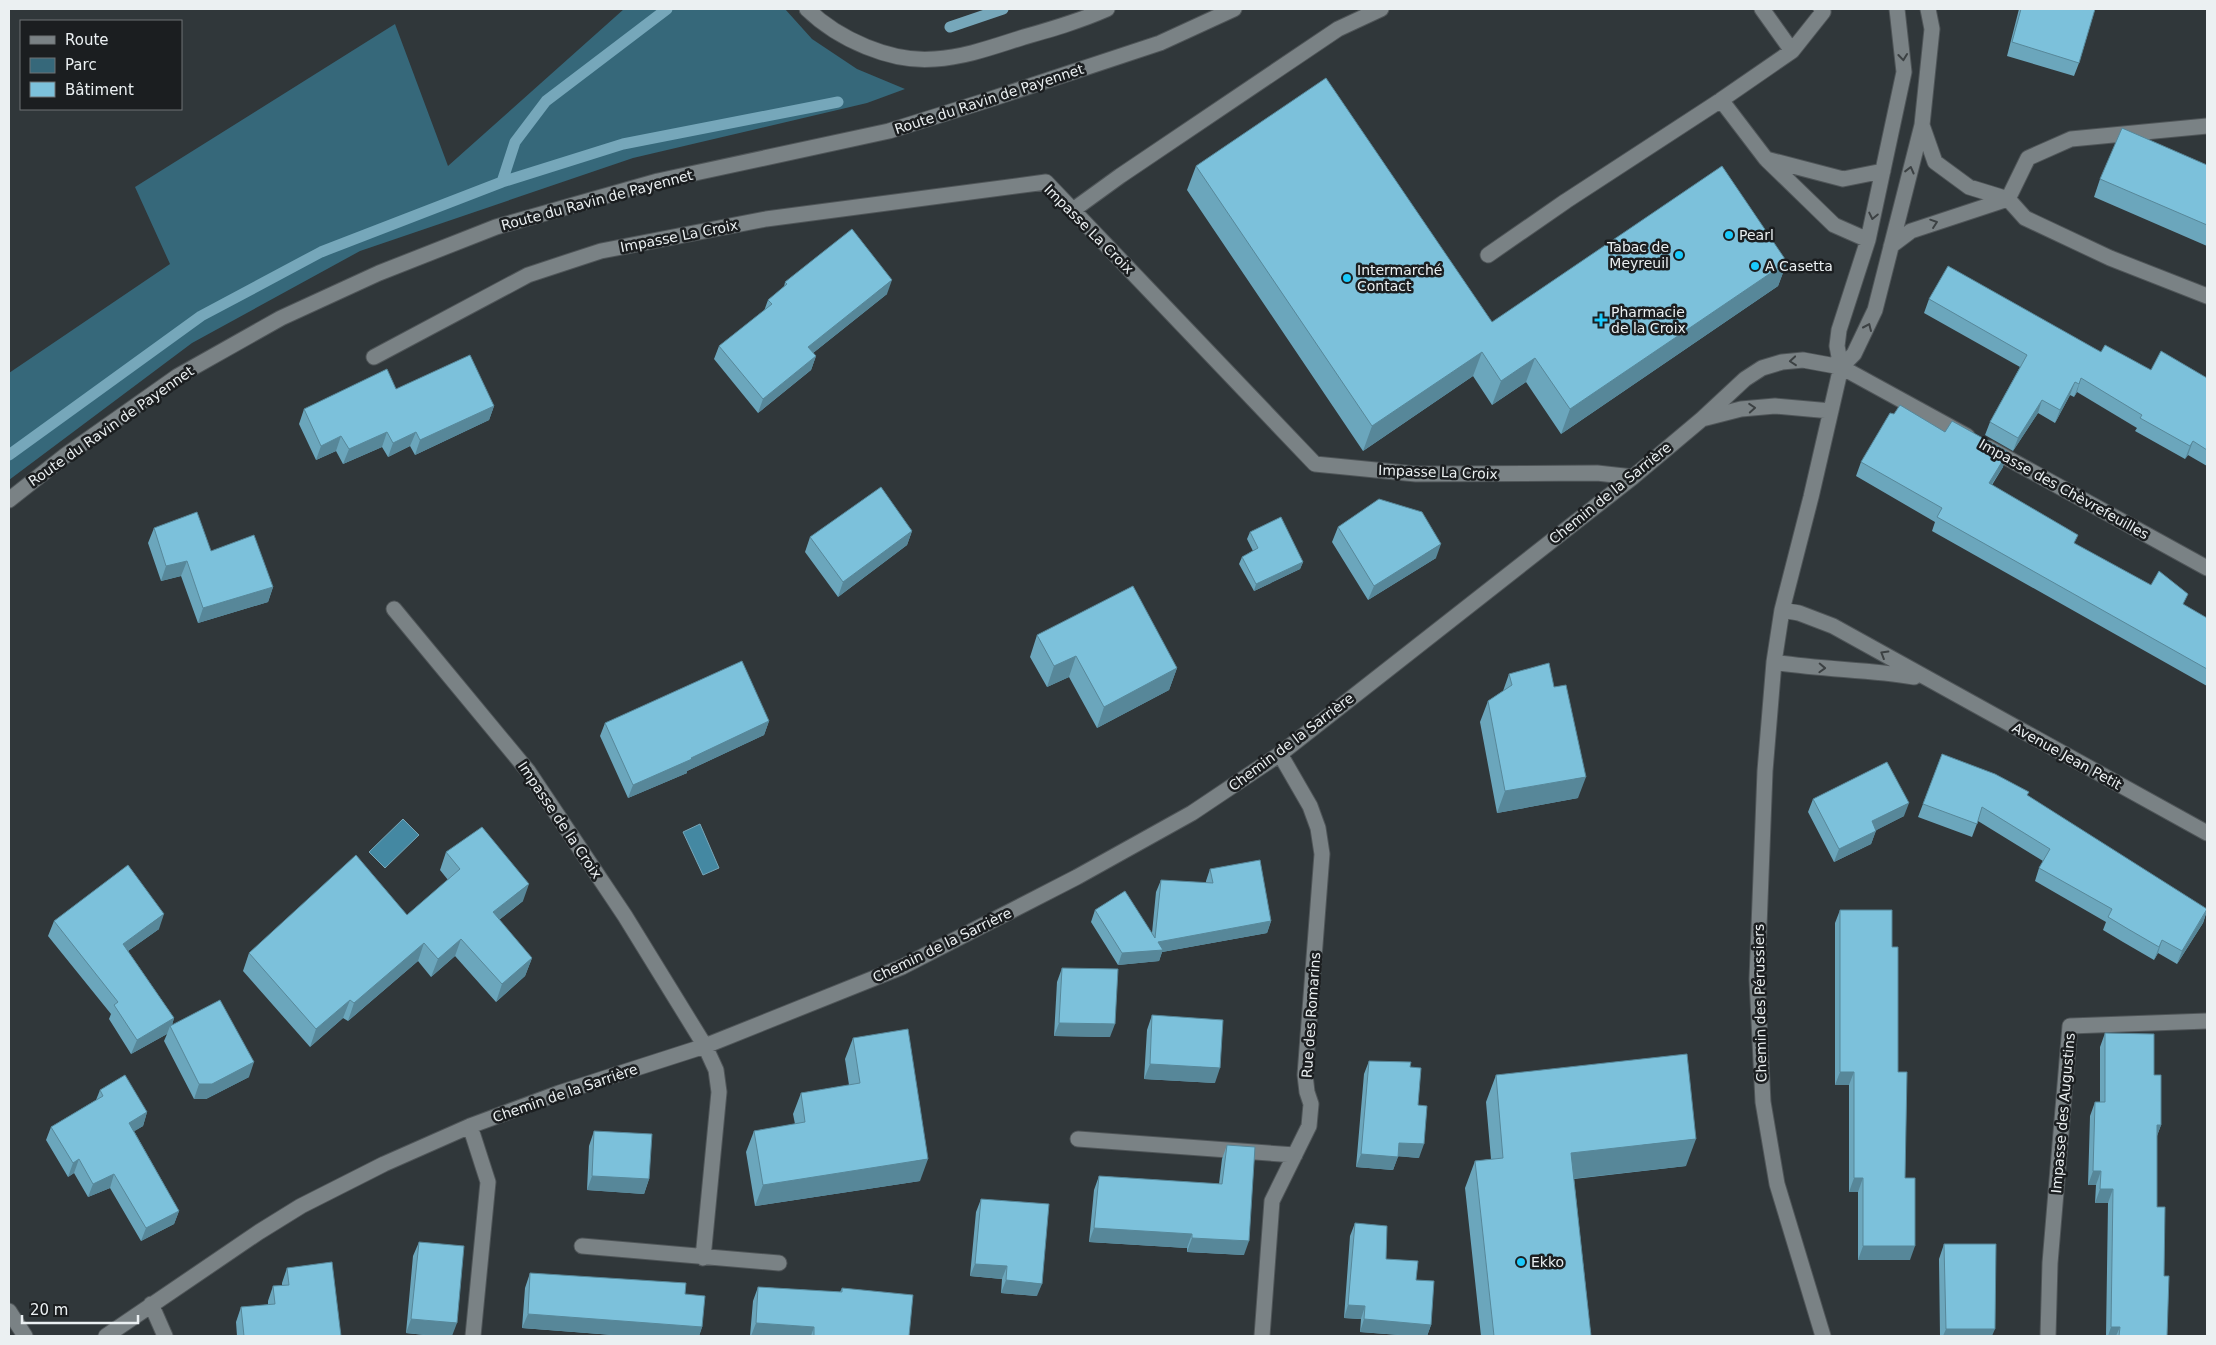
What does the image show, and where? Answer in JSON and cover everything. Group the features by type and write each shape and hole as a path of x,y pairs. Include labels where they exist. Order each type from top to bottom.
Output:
{"street":[{"path":"807,9 816,18 852,42 890,55 933,60 971,54 1086,18 1107,9"},
{"name":"Route du Ravin de Payennet","path":"9,500 66,455 178,376 281,318 388,270 496,227 658,181 889,131 1160,43 1234,9"},
{"path":"1074,210 1120,176 1338,29 1381,9"},
{"path":"1762,9 1792,51"},
{"path":"1488,255 1792,51 1823,12 1821,9"},
{"path":"1841,367 1837,346 1839,330 1868,240 1904,72 1897,9"},
{"path":"1841,367 1854,354 1875,310 1922,125 1932,29 1928,9"},
{"path":"1721,100 1766,159 1834,225 1868,240"},
{"path":"1922,125 1935,162 1969,187 2008,200 2025,218 2110,258 2207,296"},
{"path":"1891,246 1911,231 2008,200 2028,158 2071,139 2207,126"},
{"path":"1766,159 1843,179 1883,171"},
{"name":"Impasse La Croix","path":"374,357 528,275 601,251 766,219 1046,182 1315,464 1416,474 1597,473 1633,477"},
{"name":"Impasse des Chèvrefeuilles","path":"1702,419 1746,379 1762,368 1782,362 1803,360 1841,367 2207,568"},
{"name":"Chemin des Pérussiers","path":"1823,1336 1777,1184 1763,1102 1757,979 1765,771 1774,662 1782,610 1841,367"},
{"path":"1702,419 1741,409 1775,406 1831,411"},
{"name":"Chemin de la Sarrière","path":"106,1336 151,1304 300,1206 384,1164 470,1126 560,1093 705,1046 902,967 1077,878 1184,818 1280,754 1633,477 1702,419"},
{"name":"Impasse de la Croix","path":"394,609 528,771 624,916 705,1046 716,1070 719,1092 703,1258"},
{"name":"Avenue Jean Petit","path":"1782,610 1799,613 1833,626 2207,833"},
{"name":"Avenue Jean Petit","path":"1774,662 1807,668 1889,672 1926,679"},
{"name":"Rue des Romarins","path":"1262,1336 1272,1201 1309,1126 1311,1114 1306,1075 1322,854 1318,828 1310,806 1280,754"},
{"name":"Impasse des Augustins","path":"2048,1336 2050,1264 2070,1026 2207,1021"},
{"path":"470,1126 488,1182 472,1336"},
{"path":"1078,1139 1295,1155"},
{"path":"582,1246 779,1264"},
{"path":"151,1304 165,1336"},
{"path":"9,1311 25,1336"}],"green space":[{"path":"624,9 785,9 812,39 857,69 905,89 867,103 633,158 360,251 192,343 9,480 9,373 170,264 135,187 395,24 448,166"}],"shaded area":[{"path":"403,819 419,835 385,868 369,852"},
{"path":"700,824 719,868 703,875 683,832"}],"building":[{"path":"2021,9 2095,9 2079,63 2012,42"},
{"path":"1326,78 1492,322 1722,166 1787,262 1570,409 1535,358 1501,381 1482,352 1372,426 1196,166"},
{"path":"2122,128 2207,165 2207,225 2100,179"},
{"path":"852,229 892,280 808,347 816,356 763,399 719,346 772,304 768,300 787,284 785,282"},
{"path":"1948,266 2101,352 2105,345 2151,370 2161,351 2207,378 2207,450 2193,441 2190,446 2140,418 2142,415 2081,378 2079,384 2075,382 2060,410 2042,400 2018,438 1990,422 2027,355 1929,299"},
{"path":"470,355 494,406 420,440 416,432 393,443 387,432 349,449 341,436 321,446 304,409 387,369 396,389"},
{"path":"1900,405 1945,432 1952,421 2008,452 1989,483 2078,535 2074,543 2151,585 2159,571 2188,594 2183,604 2207,618 2207,669 1937,517 1942,508 1861,462 1890,413 1894,414"},
{"path":"881,487 912,531 843,582 810,537"},
{"path":"1379,499 1422,512 1441,544 1374,586 1338,527"},
{"path":"197,512 211,551 254,535 273,587 203,608 187,561 166,566 154,528"},
{"path":"1281,517 1303,562 1256,584 1242,557 1258,548 1250,532"},
{"path":"1133,586 1177,668 1104,707 1076,656 1054,666 1037,635"},
{"path":"742,661 769,721 692,759 633,785 605,723"},
{"path":"1549,663 1554,687 1566,685 1586,777 1505,791 1488,701 1512,685 1509,674"},
{"path":"1942,754 1995,774 2029,792 2027,795 2207,909 2182,951 2162,940 2159,947 2108,917 2112,909 2039,868 2050,849 1982,807 1977,824 1923,804"},
{"path":"1887,762 1909,803 1872,821 1876,831 1839,849 1813,799"},
{"path":"482,827 529,884 493,912 532,958 502,984 461,939 438,959 424,943 354,1003 350,1000 316,1029 249,953 356,855 407,915 460,869 446,852"},
{"path":"1260,860 1271,921 1158,942 1163,950 1122,953 1095,910 1125,891 1155,938 1161,880 1213,883 1210,869"},
{"path":"128,865 164,914 123,944 174,1018 137,1040 114,1005 118,1002 54,921"},
{"path":"1840,910 1892,910 1892,947 1898,947 1898,1072 1907,1072 1905,1178 1915,1178 1915,1246 1863,1246 1863,1178 1854,1178 1854,1072 1840,1072"},
{"path":"1062,968 1118,969 1115,1024 1059,1023"},
{"path":"220,1000 254,1062 212,1084 199,1084 170,1026"},
{"path":"1152,1015 1223,1020 1220,1068 1150,1064"},
{"path":"908,1029 928,1159 763,1185 754,1131 805,1122 801,1093 860,1083 853,1038"},
{"path":"2105,1033 2154,1034 2154,1075 2161,1075 2161,1125 2157,1125 2157,1207 2165,1207 2164,1276 2169,1276 2167,1336 2119,1336 2120,1327 2111,1327 2113,1189 2100,1189 2101,1171 2093,1171 2095,1102 2105,1102"},
{"name":"Ekko","path":"1687,1054 1696,1139 1571,1153 1591,1336 1494,1336 1475,1161 1503,1158 1496,1075"},
{"path":"1369,1061 1411,1062 1410,1067 1421,1068 1418,1105 1427,1106 1424,1144 1399,1143 1398,1157 1361,1154"},
{"path":"125,1075 147,1112 129,1123 179,1211 146,1228 114,1174 93,1184 79,1159 73,1163 51,1127 103,1096 100,1090"},
{"path":"594,1131 652,1134 649,1179 592,1176"},
{"path":"1227,1145 1255,1147 1249,1241 1192,1238 1192,1234 1094,1228 1099,1176 1222,1184"},
{"path":"981,1199 1049,1204 1042,1284 1006,1280 1007,1266 975,1264"},
{"path":"1355,1223 1387,1226 1386,1259 1418,1261 1416,1280 1434,1281 1431,1325 1364,1319 1365,1306 1348,1305"},
{"path":"419,1242 464,1246 457,1323 411,1319"},
{"path":"1944,1244 1996,1244 1995,1329 1946,1329"},
{"path":"332,1262 341,1336 244,1336 241,1307 275,1304 273,1286 289,1285 287,1268"},
{"path":"530,1273 686,1283 685,1294 705,1296 702,1327 528,1314"},
{"path":"758,1287 842,1292 842,1288 913,1295 909,1336 814,1336 814,1327 756,1323"}],"waterway":[{"path":"502,182 515,142 546,101 667,9"},
{"path":"950,27 1003,9"},
{"path":"9,455 201,316 321,252 502,182 623,144 838,102"}],"place":[{"name":"Pearl","path":"1729,235"},
{"name":"Tabac de Meyreuil","path":"1679,255"},
{"name":"A Casetta","path":"1755,266"},
{"name":"Intermarché Contact","path":"1347,278"},
{"name":"Pharmacie de la Croix","path":"1601,320"},
{"name":"Ekko","path":"1521,1262"}]}
